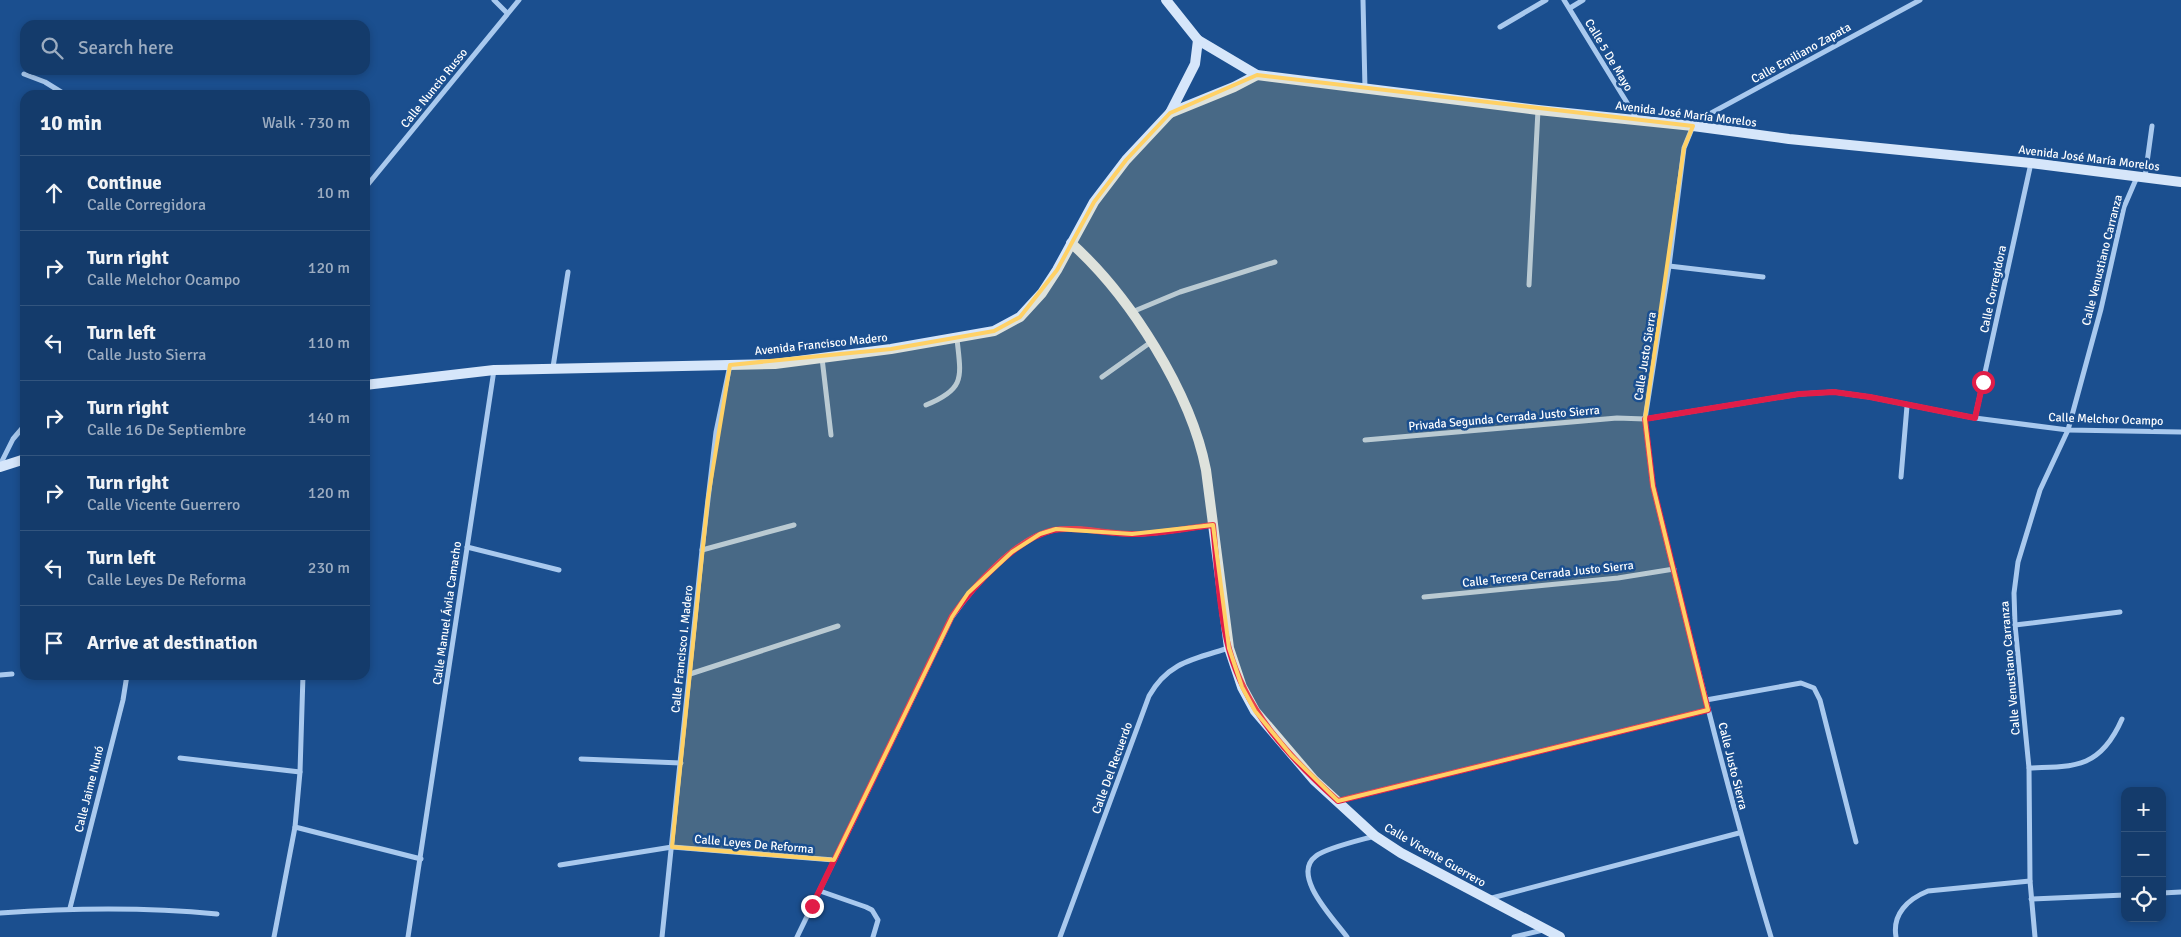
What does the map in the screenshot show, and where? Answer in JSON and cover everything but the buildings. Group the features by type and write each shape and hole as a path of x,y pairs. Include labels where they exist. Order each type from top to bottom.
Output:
{"street":[{"path":"494,0 507,13"},
{"name":"Calle Nuncio Russo","path":"370,182 518,0"},
{"path":"1166,0 1198,40"},
{"path":"1363,0 1366,90"},
{"path":"1500,27 1546,0"},
{"name":"Calle 5 De Mayo","path":"1564,0 1637,120"},
{"path":"1570,8 1583,0"},
{"name":"Calle Emiliano Zapata","path":"1693,126 1702,118 1920,0"},
{"name":"Avenida José María Morelos","path":"1198,40 1257,75 1538,110 1693,126 1789,139 2031,163 2181,182"},
{"name":"Avenida Francisco Madero","path":"370,383 494,370 553,367 775,364 957,339 994,331 1020,316 1042,293 1057,270 1094,202 1120,167 1170,113 1195,64 1198,40"},
{"path":"26,75 58,90"},
{"name":"Avenida Francisco Madero","path":"1170,113 1234,87 1257,75"},
{"path":"1529,285 1538,110"},
{"name":"Calle Justo Sierra","path":"1693,126 1684,148 1669,266 1645,419 1653,486 1739,833 1771,937"},
{"name":"Calle Venustiano Carranza","path":"2035,937 2030,881 2029,768 2015,626 2014,593 2018,562 2040,490 2068,430 2101,308 2124,206 2141,177 2152,126"},
{"name":"Calle Corregidora","path":"1975,418 2031,163"},
{"name":"Calle Vicente Guerrero","path":"1071,243 1132,313 1151,342 1182,398 1201,446 1229,648 1242,687 1255,711 1291,755 1375,836 1401,853 1560,937"},
{"path":"1132,313 1180,292 1276,262"},
{"path":"1669,266 1763,277"},
{"path":"553,367 568,272"},
{"path":"926,406 946,398 956,386 961,373 957,339"},
{"path":"1102,377 1151,342"},
{"path":"822,358 830,435"},
{"name":"Calle Francisco I. Madero","path":"662,937 716,432 730,365"},
{"name":"Calle Manuel Ávila Camacho","path":"408,937 494,370"},
{"name":"Calle Melchor Ocampo","path":"1645,419 1799,394 1834,392 1870,397 1907,406 1975,418 2068,430 2181,432"},
{"path":"1901,477 1907,406"},
{"name":"Privada Segunda Cerrada Justo Sierra","path":"1365,440 1617,418 1645,419"},
{"path":"0,466 13,439 20,431"},
{"path":"0,466 20,460"},
{"path":"797,937 952,616 968,593 1012,552 1040,534 1056,530 1132,534 1213,525"},
{"path":"702,550 794,526"},
{"path":"467,547 559,570"},
{"name":"Calle Tercera Cerrada Justo Sierra","path":"1424,598 1618,578 1674,569"},
{"path":"2015,626 2120,612"},
{"path":"690,674 838,626"},
{"name":"Calle Del Recuerdo","path":"1060,937 1149,696 1156,684 1163,675 1182,662 1229,648"},
{"path":"0,675 12,674"},
{"name":"Calle Jaime Nunó","path":"70,908 123,700 126,680"},
{"path":"274,937 296,826 303,680"},
{"path":"1706,700 1801,683 1814,688 1820,700 1856,842"},
{"path":"1338,801 1708,710"},
{"path":"2029,768 2067,767 2092,759 2114,738 2122,719"},
{"path":"180,758 300,772"},
{"path":"581,759 681,763"},
{"path":"296,826 421,859"},
{"path":"1487,899 1739,833"},
{"path":"1347,937 1311,887 1307,870 1310,862 1318,854 1375,836"},
{"name":"Calle Leyes De Reforma","path":"560,865 672,847 834,860"},
{"path":"1896,937 1896,918 1914,897 1928,890 2030,881"},
{"path":"820,890 872,910 878,920 873,937"},
{"path":"2166,893 2181,892"},
{"path":"2031,899 2121,895"},
{"path":"0,913 70,908 156,908 217,914"},
{"path":"1514,937 1543,929"}],"highlighted area":[{"path":"1257,75 1693,126 1684,148 1645,419 1653,486 1708,710 1338,801 1291,755 1255,711 1242,687 1229,648 1213,525 1132,534 1056,529 1040,534 1012,552 968,593 952,617 834,860 672,847 708,498 730,365 891,349 994,331 1020,317 1057,270 1094,202 1126,160 1170,113"}],"route":[{"path":"812,906 884,753 952,616 968,593 989,573 1012,552 1040,534 1056,530 1072,530 1132,534 1213,525 1220,592 1229,648 1242,687 1255,711 1291,755 1314,780 1338,801 1708,710 1653,486 1647,449 1645,419 1799,394 1834,392 1870,397 1907,406 1975,418 1983,382"}]}
